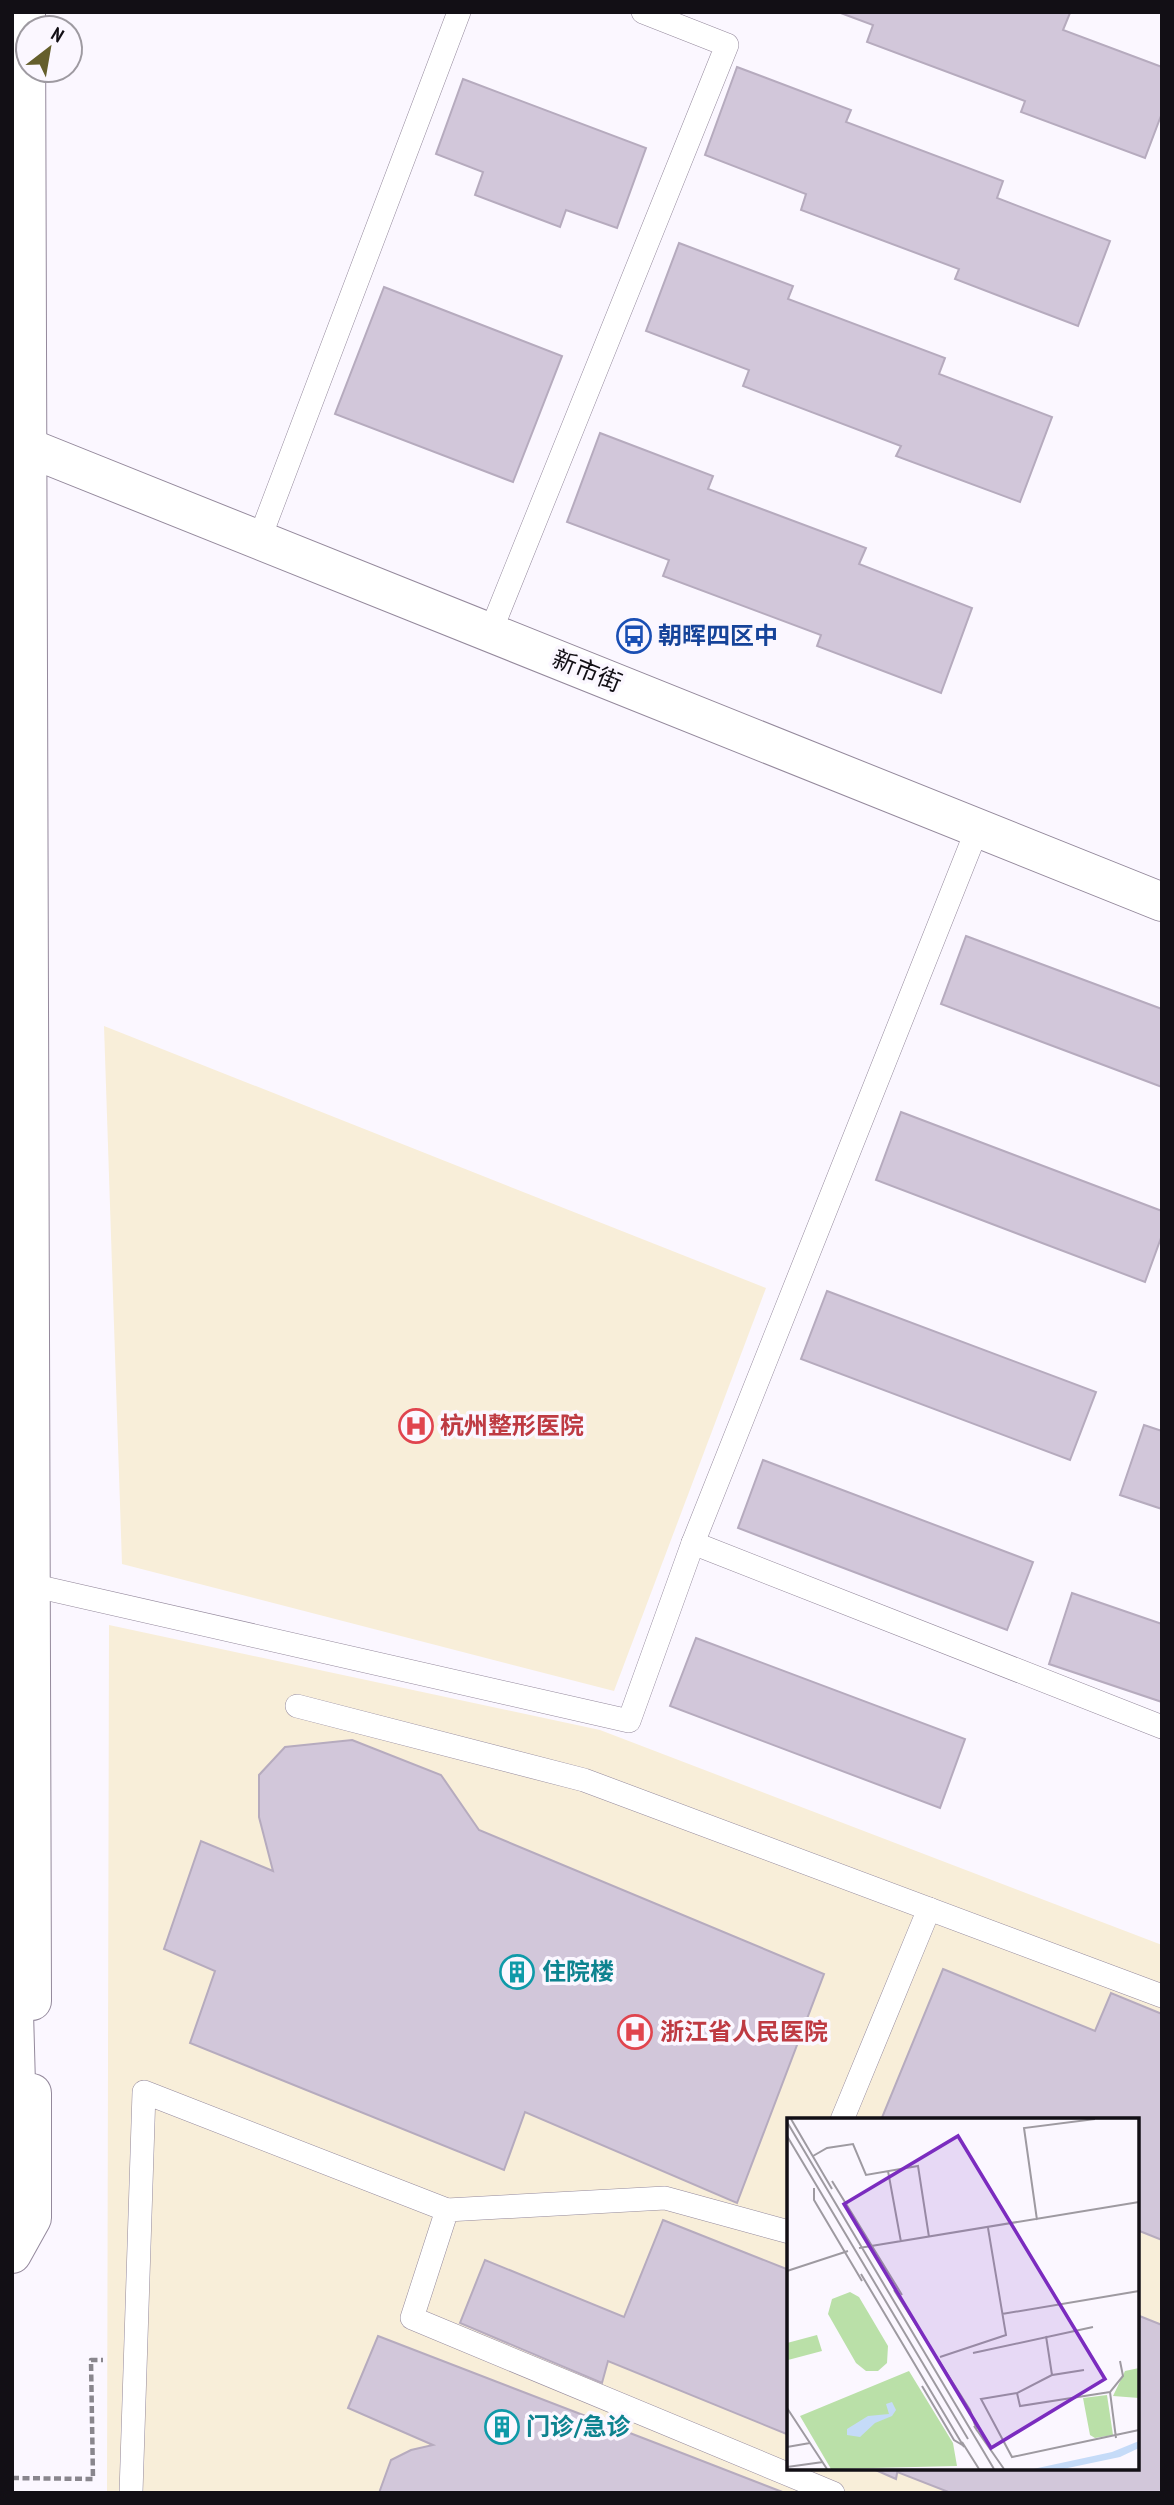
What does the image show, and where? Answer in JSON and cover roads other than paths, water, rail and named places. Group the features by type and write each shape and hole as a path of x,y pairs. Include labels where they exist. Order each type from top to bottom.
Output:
{"main road":[{"path":"12,2253 32,2218 31,1585 19,444 26,12"},
{"name":"新市街","path":"19,444 1162,902"},
{"path":"12,1939 15,2133"}],"lane":[{"path":"260,540 460,12"},
{"path":"490,633 727,45 643,12"},
{"path":"31,1585 629,1721 693,1543 978,827"},
{"path":"693,1543 1162,1727"},
{"path":"297,1706 584,1780 1162,1996"},
{"path":"843,2118 929,1909"},
{"path":"131,2493 144,2092 447,2210 665,2198 787,2231"},
{"path":"447,2210 412,2318 833,2493"}],"place":[{"name":"朝晖四区中","path":"634,636"},
{"name":"杭州整形医院","path":"416,1426"},
{"name":"住院楼","path":"517,1972"},
{"name":"浙江省人民医院","path":"635,2032"},
{"name":"门诊/急诊","path":"502,2427"}]}
